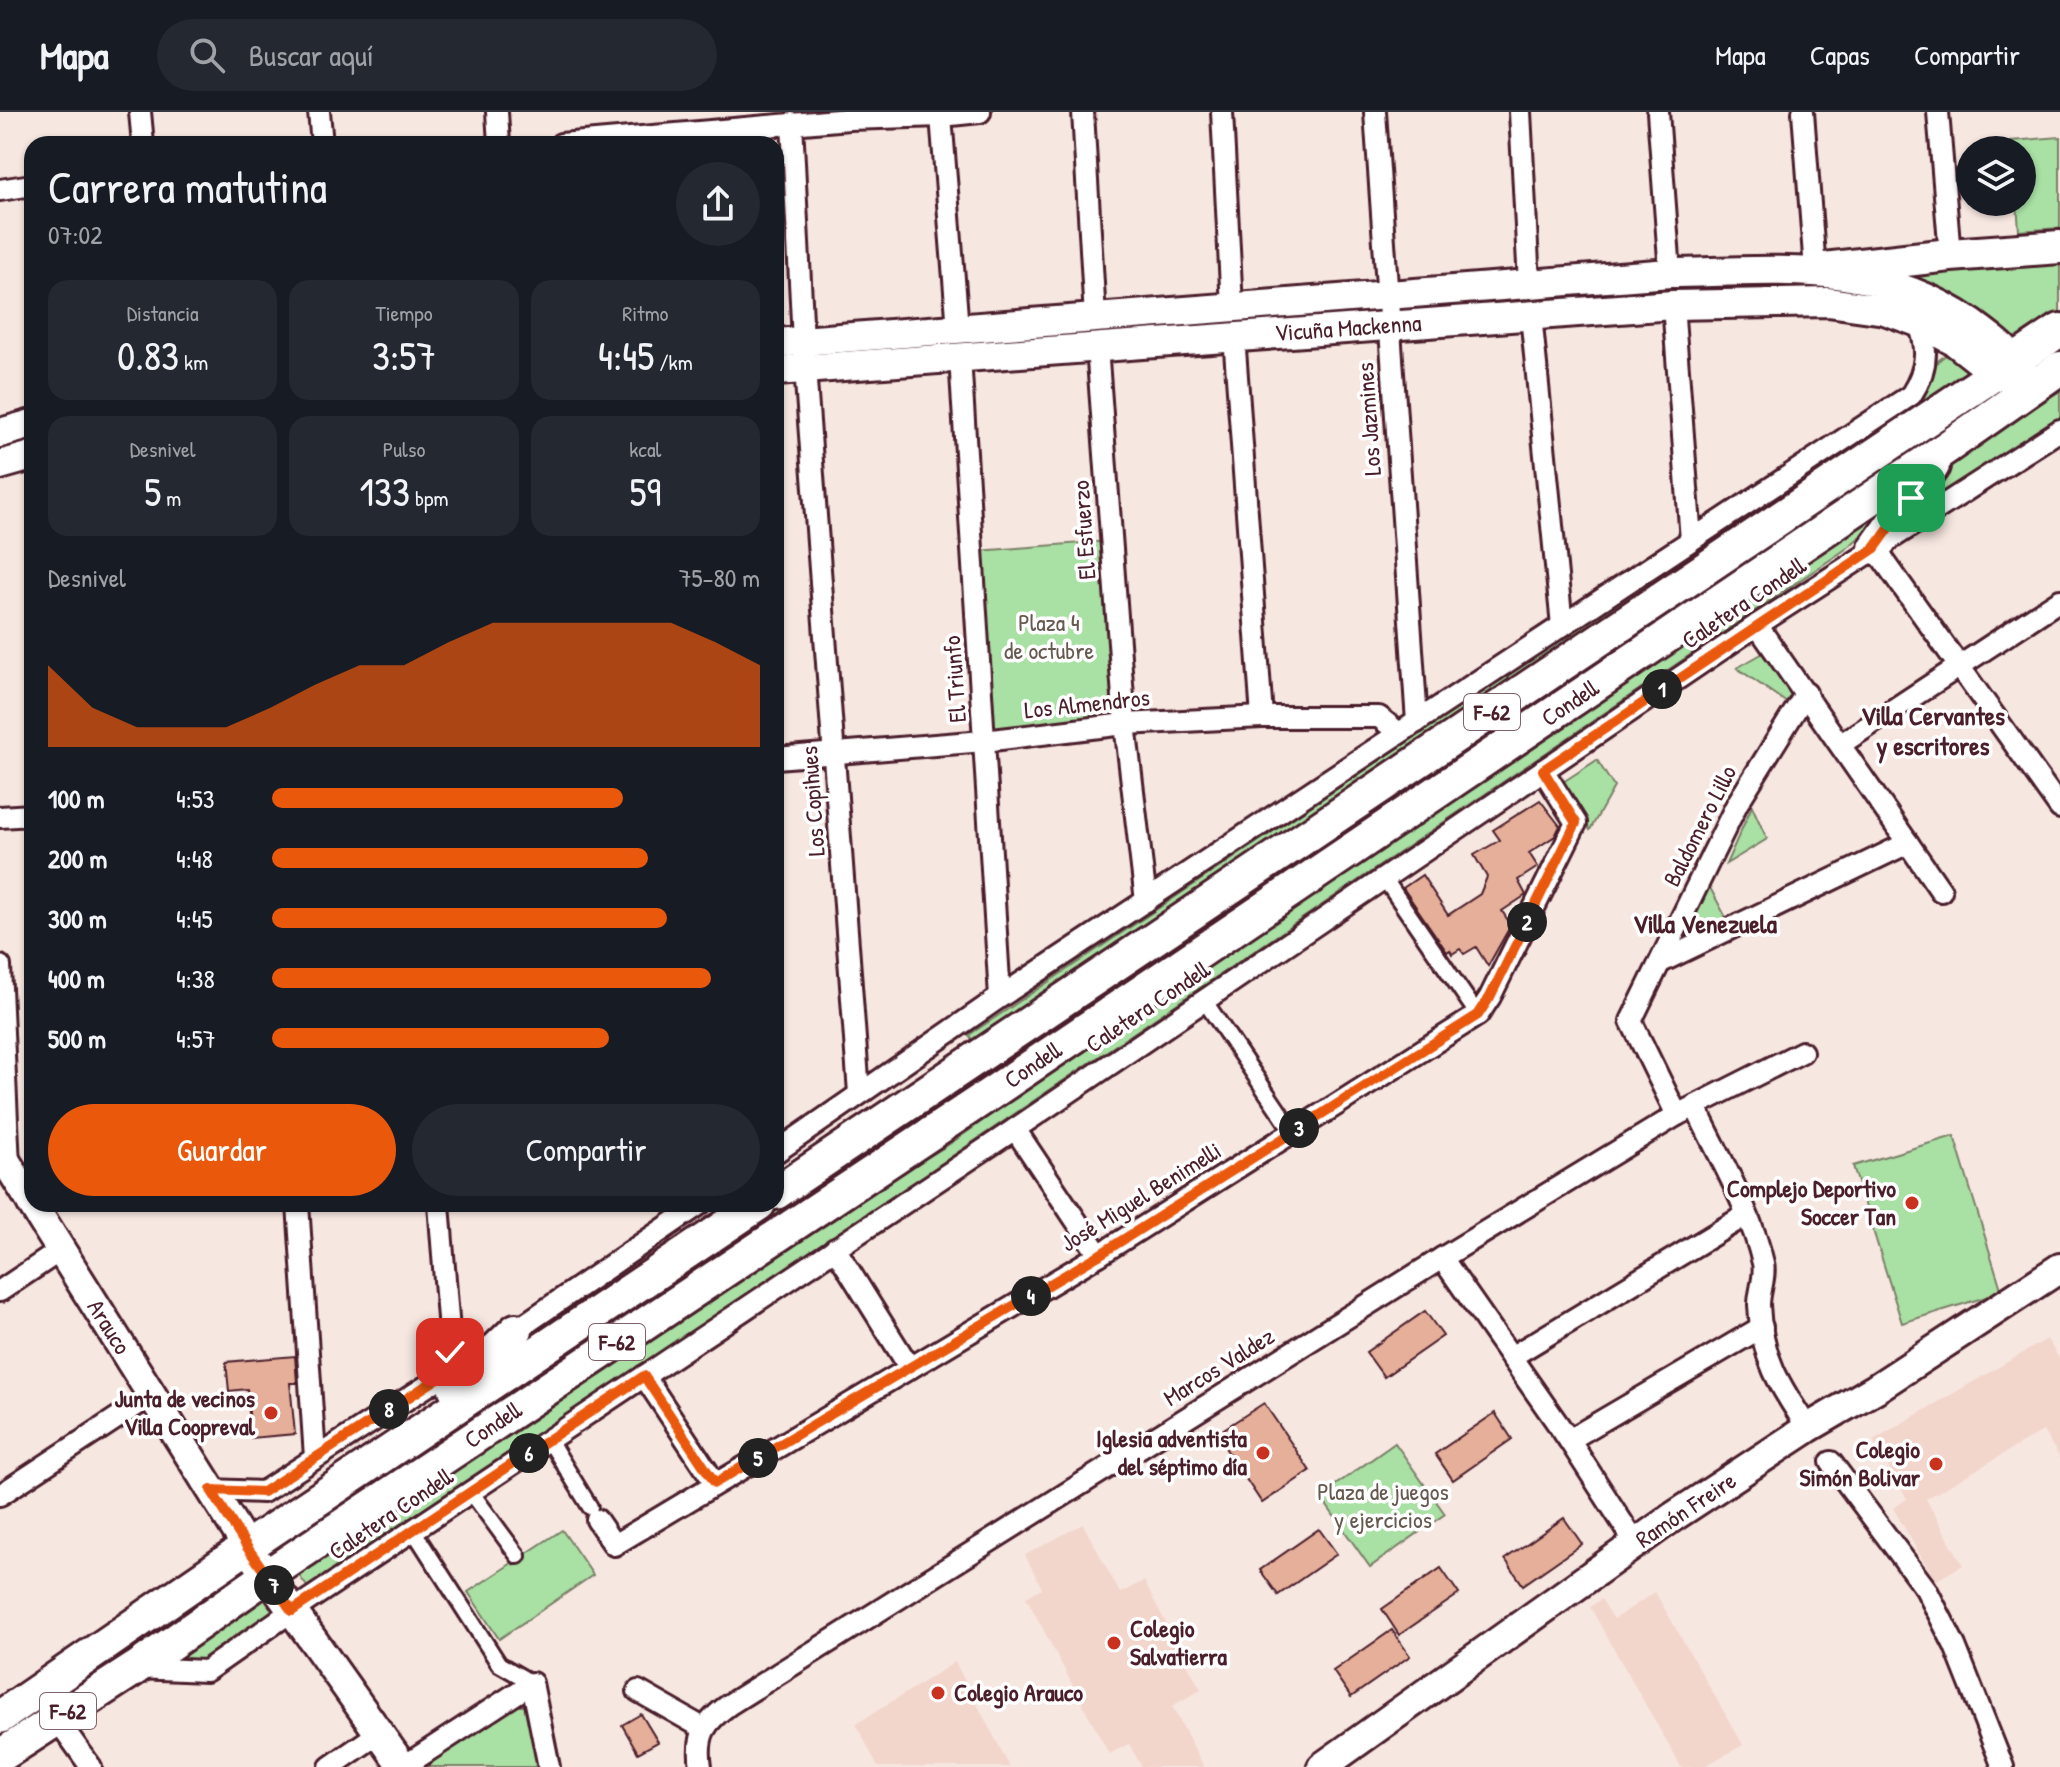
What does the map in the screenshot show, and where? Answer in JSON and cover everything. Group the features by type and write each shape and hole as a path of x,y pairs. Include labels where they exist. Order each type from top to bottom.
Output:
{"main road":[{"path":"1815,270 2060,247"},
{"name":"Vicuña Mackenna","path":"795,351 958,329 1232,307 1670,273 1815,270 1896,284 1946,306 2014,373"},
{"name":"Vicuña Mackenna","path":"795,351 960,357 1673,305 1828,302 1885,310 1918,322 2014,373"},
{"name":"Condell","path":"0,1756 136,1668 268,1576 990,1094 1946,448 2014,373 2060,330"},
{"name":"Condell","path":"784,1188 2014,373 2060,368"},
{"path":"0,433 24,426"},
{"path":"1875,548 1946,448"},
{"path":"0,465 24,458"},
{"name":"Arauco","path":"39,1212 247,1547 403,1767"},
{"name":"Condell","path":"0,1717 247,1547 747,1212"},
{"name":"Ramón Freire","path":"1322,1767 1636,1544 1808,1428 1900,1373 2060,1268"},
{"path":"395,1448 516,1330"}],"street":[{"path":"140,112 142,136"},
{"path":"319,112 321,136"},
{"path":"497,112 498,136"},
{"path":"646,136 677,122 792,123 848,115 941,116 980,112"},
{"path":"1083,112 1095,318"},
{"path":"1222,112 1232,307"},
{"name":"Los Jazmines","path":"1375,112 1408,727"},
{"path":"1520,112 1529,284"},
{"path":"1658,112 1670,273"},
{"path":"1803,112 1815,270"},
{"path":"1938,112 1950,255"},
{"path":"941,116 958,329"},
{"name":"Los Copihues","path":"792,123 795,351 836,753 859,1093"},
{"path":"0,190 24,186"},
{"path":"784,1147 1000,997 1911,395 1925,366 1926,348 1918,322 1896,284"},
{"path":"1673,305 1691,540"},
{"path":"1531,315 1562,626"},
{"path":"1234,336 1262,717"},
{"name":"El Esfuerzo","path":"1097,347 1125,724 1146,901"},
{"name":"El Triunfo","path":"960,357 1000,997"},
{"name":"Caletera Condell","path":"136,1668 206,1671 1015,1129 1757,625 2060,430"},
{"path":"1875,548 2060,808"},
{"path":"1841,744 2060,600"},
{"path":"1757,625 1941,891"},
{"name":"Baldomero Lillo","path":"1686,1111 1631,1021 1737,804 1806,693"},
{"name":"Los Almendros","path":"784,757 984,741 1125,724 1262,717 1379,717 1408,727"},
{"name":"José Miguel Benimelli","path":"594,1514 614,1545 1099,1255 1478,1015 1490,997 1576,823 1543,770"},
{"path":"0,817 24,816"},
{"path":"1661,962 1908,843"},
{"path":"1384,878 1478,1015"},
{"path":"0,966 21,1182"},
{"path":"1204,1000 1293,1132"},
{"name":"Marcos Valdez","path":"703,1728 730,1704 1442,1258 1686,1111 1802,1052"},
{"path":"1686,1111 1746,1215 1764,1266 1759,1303 1764,1343 1778,1384 1808,1428"},
{"path":"1015,1129 1099,1255"},
{"path":"784,1137 798,1137"},
{"path":"299,1212 315,1457"},
{"path":"440,1212 452,1369"},
{"path":"211,1490 263,1492 516,1330 688,1212"},
{"path":"1511,1357 1746,1215"},
{"path":"835,1248 910,1368"},
{"path":"0,1291 61,1250"},
{"path":"1442,1258 1569,1440 1636,1544"},
{"path":"1569,1440 1762,1327"},
{"path":"644,1376 715,1483"},
{"path":"0,1495 152,1395"},
{"path":"549,1440 594,1514"},
{"path":"1831,1462 1926,1589 1955,1646 2003,1767"},
{"path":"471,1492 518,1556"},
{"path":"413,1530 499,1664 532,1683 549,1767"},
{"path":"403,1767 532,1683"},
{"path":"638,1691 703,1728 700,1764"},
{"path":"56,1718 91,1767"},
{"path":"330,1767 379,1733"}],"shaded area":[{"name":"Colegio Simón Bolivar","path":"2047,1339 2060,1360 2060,1458 2043,1431 1926,1499 1963,1565 1935,1581 1893,1508 1907,1499 1873,1440"},
{"name":"Colegio Salvatierra","path":"1083,1524 1120,1593 1144,1581 1201,1690 1172,1706 1204,1767 1142,1767 1129,1744 1109,1754 1026,1597 1042,1588 1025,1555"},
{"path":"1655,1592 1743,1745 1703,1767 1681,1767 1590,1607 1601,1599 1614,1619"},
{"name":"Colegio Arauco","path":"955,1662 1010,1767 878,1767 856,1724"}],"green space":[{"path":"2060,137 2060,228 2019,231 2018,216 2036,216 2036,139"},
{"path":"2060,260 2060,321 2016,348 1901,273"},
{"path":"1949,354 1968,369 1964,375 1908,410 1936,364"},
{"path":"2060,391 2060,421 1914,517 1928,490 1962,453"},
{"path":"1870,474 1810,525 301,1544 293,1532 770,1212 784,1212 784,1203"},
{"path":"1898,497 1846,549 311,1592 295,1570 313,1558 333,1556 379,1524 388,1509 885,1179 949,1144 1044,1069"},
{"path":"1761,505 1770,518 973,1041 969,1035"},
{"name":"Plaza 4 de octubre","path":"1108,541 1118,723 993,736 978,551"},
{"path":"1765,652 1793,697 1787,703 1737,668"},
{"path":"1597,760 1614,787 1590,830 1563,782"},
{"path":"1752,806 1767,839 1726,864"},
{"path":"1708,884 1729,923 1682,947"},
{"path":"1954,1136 2002,1292 1902,1323 1853,1166"},
{"name":"Plaza de juegos y ejercicios","path":"1395,1443 1445,1514 1370,1567 1320,1496"},
{"path":"562,1530 593,1575 499,1639 468,1592"},
{"path":"226,1576 234,1589 0,1747 0,1729"},
{"path":"264,1594 278,1614 206,1664 161,1663"},
{"path":"512,1706 525,1706 535,1713 546,1767 429,1767 429,1763"}],"building":[{"path":"1540,800 1560,826 1555,836 1529,853 1538,867 1518,880 1526,895 1502,911 1511,925 1488,966 1476,947 1464,954 1460,949 1452,954 1450,950 1447,952 1403,888 1422,875 1448,915 1480,894 1487,877 1474,855 1500,840 1493,830"},
{"path":"1425,1311 1443,1336 1384,1377 1366,1352"},
{"name":"Junta de vecinos Villa Coopreval","path":"295,1356 297,1383 290,1383 295,1434 251,1438 247,1389 229,1391 226,1362"},
{"name":"Iglesia adventista del séptimo día","path":"1264,1403 1310,1471 1262,1503 1216,1434"},
{"path":"1495,1413 1512,1439 1453,1480 1435,1454"},
{"path":"1564,1518 1582,1544 1523,1585 1505,1559"},
{"path":"1319,1529 1337,1554 1278,1595 1260,1570"},
{"path":"1441,1568 1459,1594 1399,1635 1382,1609"},
{"path":"1392,1630 1410,1656 1351,1697 1333,1671"},
{"path":"641,1714 658,1742 638,1753 622,1725"}],"place":[{"name":"Complejo Deportivo Soccer Tan","path":"1912,1203"},
{"name":"Junta de vecinos Villa Coopreval","path":"271,1413"},
{"name":"Iglesia adventista del séptimo día","path":"1263,1453"},
{"name":"Colegio Simón Bolivar","path":"1936,1464"},
{"name":"Colegio Salvatierra","path":"1114,1643"},
{"name":"Colegio Arauco","path":"938,1693"}],"district":[{"name":"Villa Cervantes y escritores","path":"1933,731"},
{"name":"Villa Venezuela","path":"1705,924"}],"route":[{"path":"450,1352 452,1369 263,1492 211,1490 292,1611 644,1376 715,1483 1099,1255 1478,1015 1490,997 1576,823 1543,770 1875,548 1911,498"}]}
